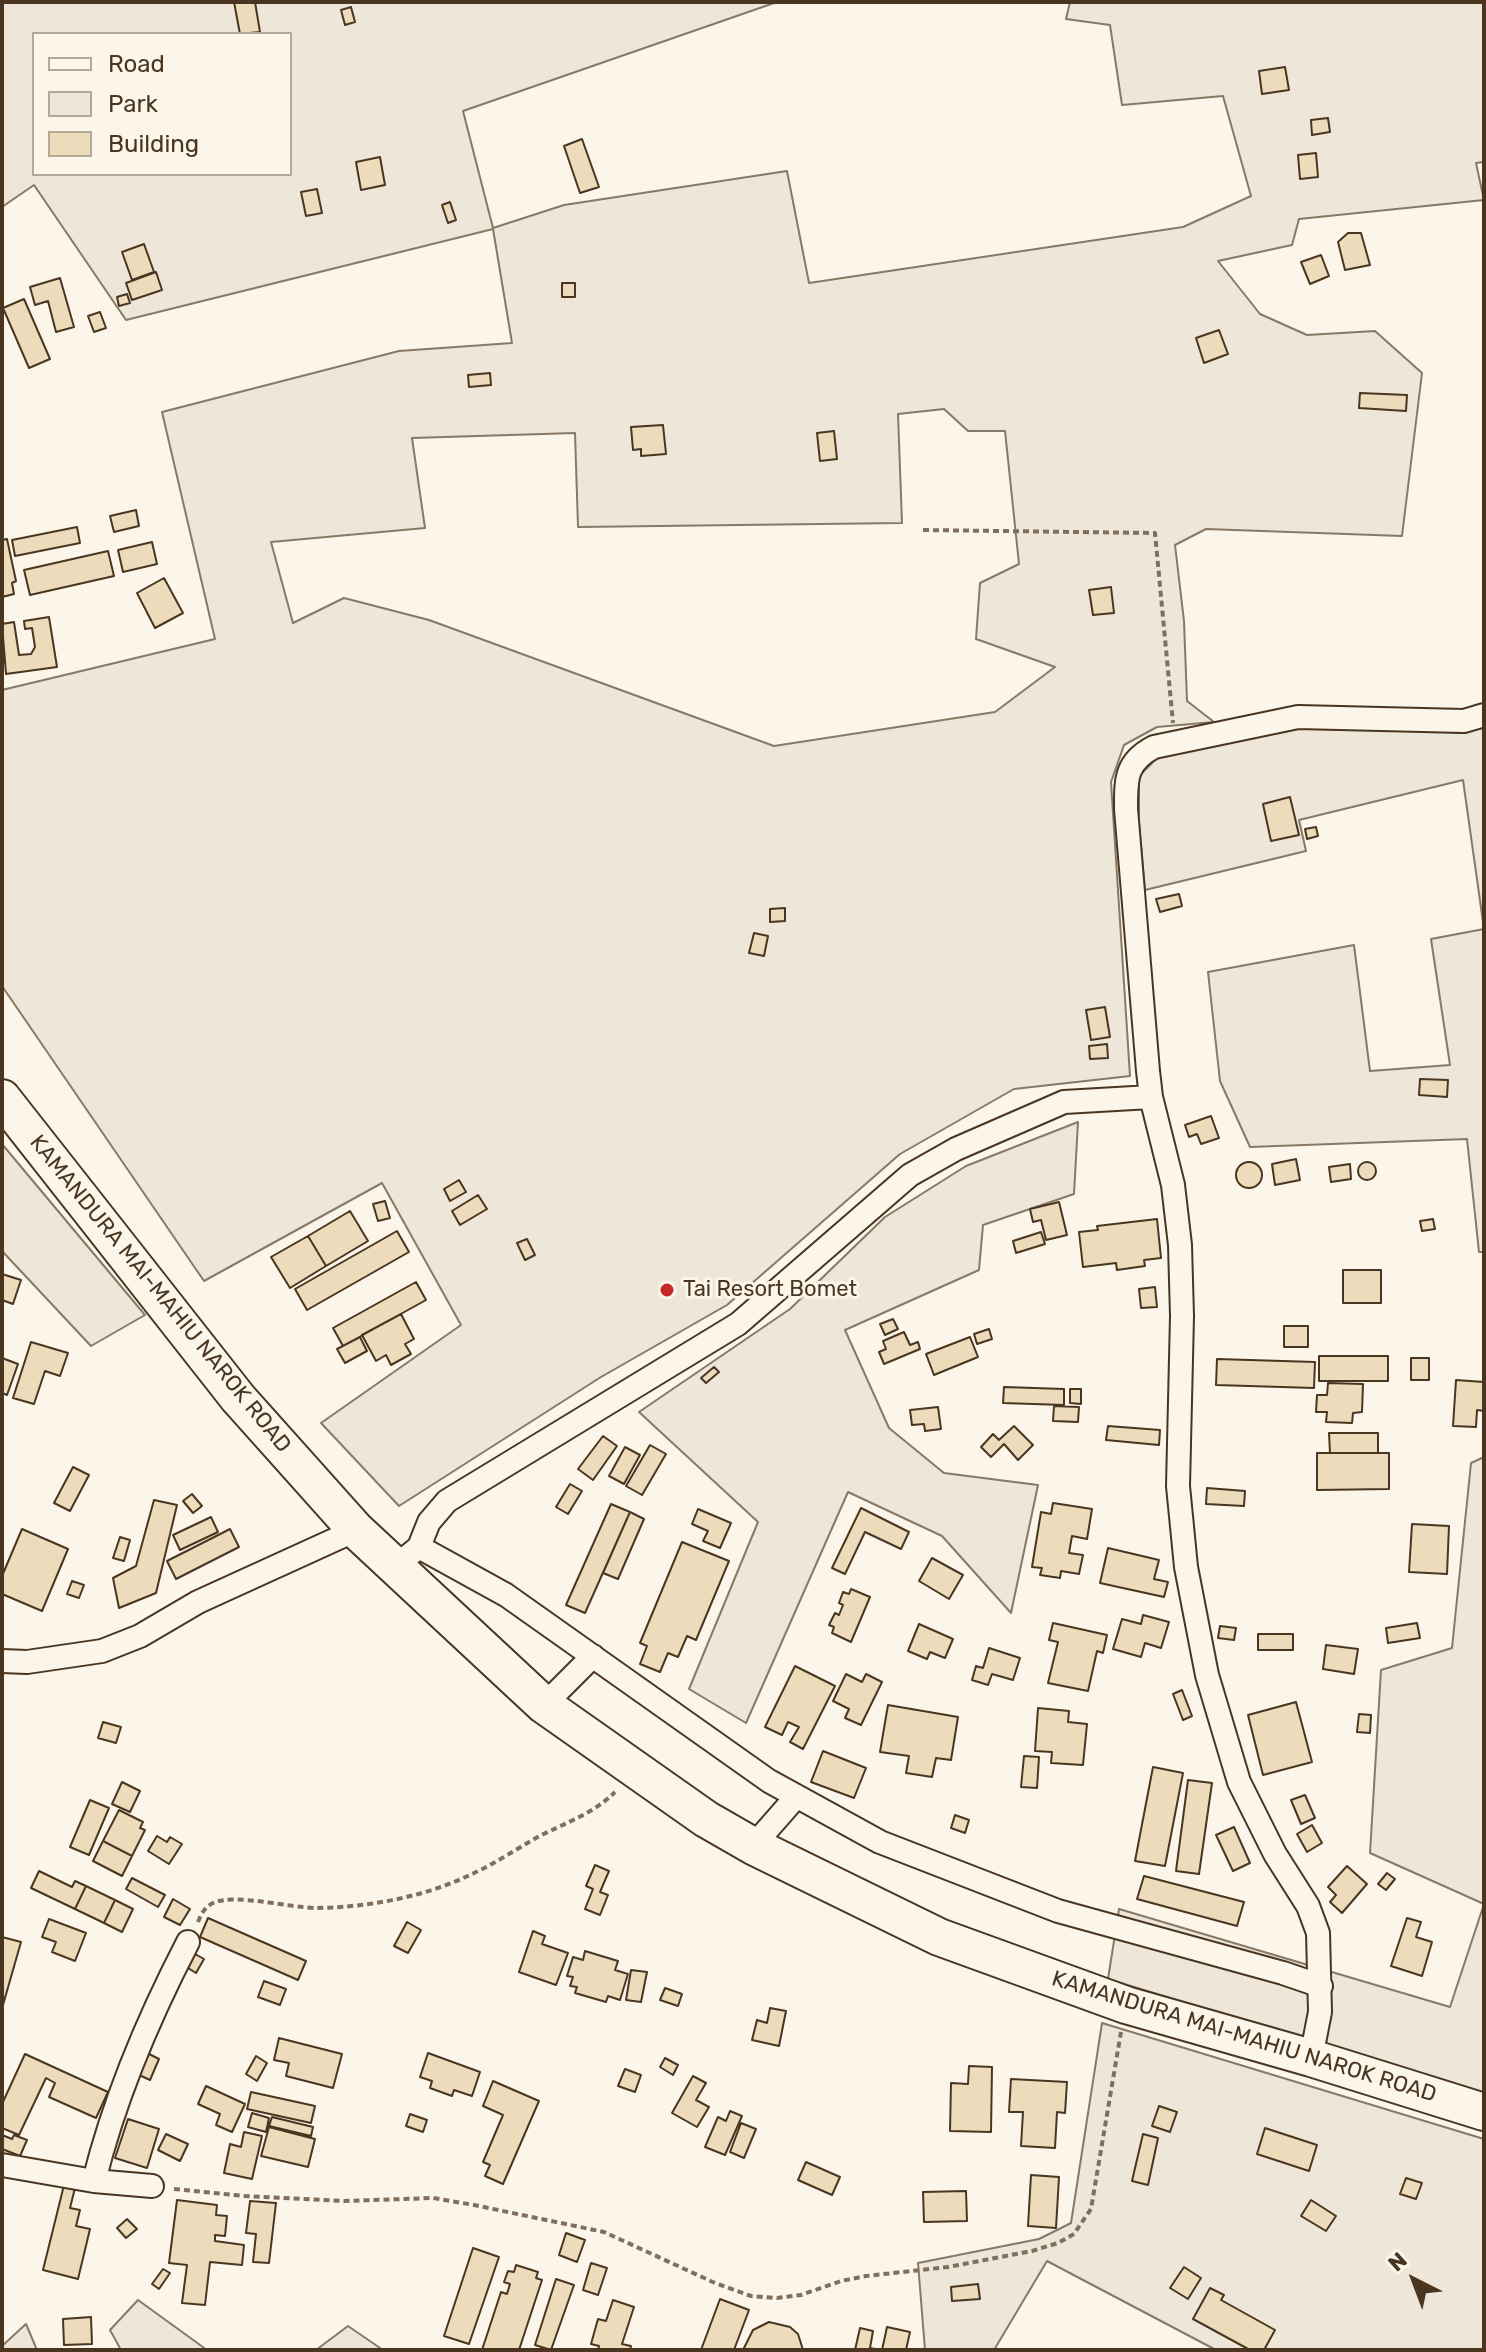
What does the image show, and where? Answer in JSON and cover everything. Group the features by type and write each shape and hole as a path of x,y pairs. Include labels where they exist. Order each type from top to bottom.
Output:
{"highway":[{"name":"KAMANDURA MAI-MAHIU NAROK ROAD","path":"2,1098 238,1398 356,1530 407,1556 544,1705 706,1819 753,1846 939,1937 1126,2005 1484,2112"}],"street":[{"path":"1311,2058 1320,2012 1318,1933 1308,1906 1275,1854 1239,1782 1207,1675 1186,1567 1178,1486 1182,1316 1180,1245 1173,1185 1151,1097 1126,791 1129,769 1143,753 1154,747 1298,717 1464,721 1484,715"},
{"path":"1151,1097 1064,1102 956,1149 910,1175 738,1324 447,1501 407,1556 506,1595 682,1721 796,1797 880,1842 1058,1911 1321,1986"},
{"path":"2,1661 27,1662 102,1651 140,1636 198,1602 356,1530"},
{"path":"544,1705 593,1656"},
{"path":"753,1846 796,1797"},
{"path":"94,2181 107,2126 127,2071 188,1942"},
{"path":"2,2165 94,2181 152,2186"}],"path":[{"path":"923,530 1155,533 1175,745"},
{"path":"188,1942 202,1911 214,1902 313,1908 362,1906 430,1891 470,1876 601,1806 633,1769"},
{"path":"152,2186 245,2196 345,2201 433,2198 604,2232 715,2283 751,2296 777,2298 801,2295 853,2278 948,2267 1032,2251 1074,2234 1091,2209 1126,2005"}],"green space":[{"path":"2,2 777,2 463,111 493,228 564,205 787,171 809,283 1183,227 1251,196 1223,96 1122,105 1110,25 1066,19 1070,2 1484,2 1484,162 1476,163 1484,200 1299,219 1292,245 1218,261 1260,314 1307,335 1375,331 1422,373 1402,536 1206,529 1175,545 1184,621 1187,701 1214,722 1157,727 1124,745 1111,782 1130,1076 1014,1089 900,1154 727,1305 601,1377 399,1506 321,1423 461,1325 382,1183 204,1281 2,986 2,690 215,639 162,412 399,351 512,343 493,229 126,320 34,185 2,207","holes":["944,409 968,431 1005,431 1019,564 980,583 976,639 1055,667 995,712 774,746 429,620 344,598 293,623 271,542 425,528 412,438 575,433 578,527 902,523 898,414"]},
{"path":"1297,722 1458,733 1484,728 1484,929 1463,780 1299,820 1306,851 1145,890 1139,822 1139,776 1159,756"},
{"path":"1484,929 1484,1252 1479,1252 1467,1139 1250,1147 1220,1081 1208,972 1354,945 1370,1071 1450,1065 1431,939"},
{"path":"1078,1122 1074,1194 983,1225 979,1270 845,1330 889,1428 944,1473 1038,1485 1011,1613 942,1536 848,1492 746,1723 689,1689 758,1522 639,1412 790,1309 885,1217 966,1166"},
{"path":"2,1144 145,1315 91,1346 2,1251"},
{"path":"1484,1457 1484,1904 1370,1853 1381,1670 1452,1648 1471,1463"},
{"path":"1484,1904 1484,2095 1108,1979 1119,1909 1450,2007"},
{"path":"1102,2023 1484,2139 1484,2350 1216,2350 1047,2261 994,2350 925,2350 918,2263 1039,2239 1071,2223"},
{"path":"138,2300 207,2350 121,2350 110,2330"},
{"path":"26,2324 37,2350 2,2350 2,2346"},
{"path":"348,2326 383,2350 316,2350"}],"building":[{"path":"234,2 255,2 260,32 240,32"},
{"path":"351,7 355,22 345,25 341,10"},
{"path":"1285,67 1289,90 1262,94 1259,71"},
{"path":"1328,118 1330,132 1312,135 1311,120"},
{"path":"582,139 599,187 580,193 564,146"},
{"path":"1316,153 1318,177 1300,179 1298,155"},
{"path":"380,157 385,185 361,190 356,162"},
{"path":"317,189 322,213 306,216 301,192"},
{"path":"450,202 456,220 448,223 442,205"},
{"path":"1348,233 1361,233 1370,265 1345,270 1338,242"},
{"path":"144,244 154,272 132,280 122,252"},
{"path":"1321,255 1329,276 1310,284 1301,262"},
{"path":"156,272 162,290 132,300 126,283"},
{"path":"60,278 74,327 56,332 48,301 35,305 30,287"},
{"path":"562,283 575,283 575,297 562,297"},
{"path":"127,294 130,303 119,306 117,297"},
{"path":"24,299 50,359 29,368 3,308"},
{"path":"100,312 106,328 94,332 88,316"},
{"path":"1219,330 1228,354 1204,363 1196,338"},
{"path":"490,373 491,385 469,387 468,375"},
{"path":"1360,393 1407,395 1406,411 1359,408"},
{"path":"663,425 666,454 641,456 641,449 633,450 631,427"},
{"path":"834,431 837,459 820,461 817,433"},
{"path":"136,510 139,526 114,532 110,516"},
{"path":"77,527 80,543 15,556 12,540"},
{"path":"7,539 16,581 12,583 14,594 2,597 2,540"},
{"path":"152,542 157,564 123,572 118,550"},
{"path":"108,551 114,576 30,595 24,570"},
{"path":"164,578 183,613 155,628 137,593"},
{"path":"1111,587 1114,613 1093,615 1089,590"},
{"path":"49,617 57,667 6,674 2,624 14,622 19,655 31,654 35,647 32,628 25,629 24,621"},
{"path":"1290,797 1299,835 1271,841 1263,804"},
{"path":"1316,827 1318,836 1307,839 1305,829"},
{"path":"1179,894 1182,906 1160,912 1156,899"},
{"path":"785,908 785,921 770,922 770,909"},
{"path":"754,933 768,936 764,956 749,953"},
{"path":"1105,1007 1110,1037 1091,1040 1086,1010"},
{"path":"1107,1044 1108,1058 1090,1059 1089,1046"},
{"path":"1420,1079 1448,1080 1447,1097 1419,1095"},
{"path":"1211,1116 1219,1138 1201,1144 1197,1134 1189,1137 1185,1125"},
{"path":"1296,1159 1300,1180 1275,1185 1272,1164"},
{"path":"1249,1162 1258,1166 1262,1175 1258,1184 1249,1188 1240,1184 1236,1175 1240,1166"},
{"path":"1363,1162 1371,1162 1376,1171 1374,1178 1363,1180 1358,1175 1358,1167"},
{"path":"1350,1164 1351,1179 1331,1182 1329,1167"},
{"path":"459,1180 466,1192 450,1201 444,1189"},
{"path":"478,1195 487,1209 460,1225 452,1211"},
{"path":"385,1201 390,1218 378,1221 373,1204"},
{"path":"1059,1202 1067,1235 1046,1240 1041,1220 1033,1222 1030,1209"},
{"path":"350,1211 368,1241 326,1266 308,1236"},
{"path":"1157,1219 1161,1258 1144,1260 1145,1266 1117,1270 1116,1263 1083,1267 1079,1232 1098,1230 1097,1226"},
{"path":"1433,1219 1435,1229 1422,1231 1420,1221"},
{"path":"397,1231 409,1252 307,1310 295,1289"},
{"path":"1041,1232 1045,1244 1016,1253 1013,1241"},
{"path":"308,1236 326,1266 290,1288 271,1257"},
{"path":"527,1239 535,1255 525,1260 517,1243"},
{"path":"1343,1270 1381,1270 1381,1303 1343,1303"},
{"path":"2,1274 21,1280 13,1304 2,1300"},
{"path":"416,1282 426,1300 343,1346 333,1328"},
{"path":"1155,1287 1157,1307 1141,1308 1139,1289"},
{"path":"401,1314 414,1339 405,1344 411,1354 391,1365 386,1355 376,1361 362,1335"},
{"path":"893,1319 898,1329 885,1335 880,1324"},
{"path":"1284,1326 1308,1326 1308,1347 1284,1347"},
{"path":"989,1329 992,1339 977,1344 974,1334"},
{"path":"904,1332 910,1345 918,1342 920,1349 884,1364 879,1352 886,1349 883,1341"},
{"path":"360,1337 367,1351 345,1363 337,1349"},
{"path":"970,1337 978,1357 934,1375 926,1354"},
{"path":"31,1342 68,1353 60,1376 45,1371 34,1404 13,1398"},
{"path":"1319,1356 1388,1356 1388,1381 1319,1381"},
{"path":"2,1358 18,1364 7,1395 2,1393"},
{"path":"1411,1358 1429,1358 1429,1380 1411,1380"},
{"path":"1217,1359 1315,1362 1314,1388 1216,1385"},
{"path":"714,1367 719,1372 706,1383 701,1378"},
{"path":"1456,1380 1484,1382 1484,1411 1477,1410 1476,1427 1453,1426"},
{"path":"1328,1383 1363,1384 1362,1412 1353,1413 1352,1423 1326,1422 1327,1412 1316,1412 1317,1395 1327,1395"},
{"path":"1004,1387 1064,1389 1064,1405 1003,1403"},
{"path":"1070,1389 1081,1389 1081,1404 1070,1403"},
{"path":"1054,1406 1079,1407 1078,1422 1053,1421"},
{"path":"938,1407 941,1429 925,1431 924,1424 912,1425 910,1410"},
{"path":"1014,1426 1033,1445 1018,1460 1004,1444 991,1457 981,1447 993,1434 999,1440"},
{"path":"1108,1426 1160,1430 1159,1445 1106,1440"},
{"path":"1329,1433 1378,1433 1378,1453 1330,1453"},
{"path":"603,1436 617,1446 593,1480 578,1469"},
{"path":"650,1445 666,1454 642,1495 626,1486"},
{"path":"625,1447 640,1455 624,1484 609,1476"},
{"path":"1317,1453 1389,1453 1389,1489 1317,1490"},
{"path":"73,1467 89,1475 70,1511 54,1503"},
{"path":"570,1484 582,1491 568,1514 556,1507"},
{"path":"1207,1488 1245,1491 1244,1506 1206,1504"},
{"path":"192,1494 202,1506 193,1513 183,1501"},
{"path":"154,1500 177,1505 156,1593 119,1608 113,1578 136,1566"},
{"path":"1053,1503 1092,1509 1087,1539 1072,1536 1069,1553 1083,1555 1079,1574 1061,1571 1060,1578 1040,1575 1042,1568 1032,1567 1041,1512 1051,1514"},
{"path":"611,1504 630,1512 585,1613 566,1605"},
{"path":"861,1508 909,1532 901,1549 865,1532 845,1574 832,1568"},
{"path":"698,1509 731,1523 720,1548 703,1541 708,1531 692,1524"},
{"path":"630,1512 644,1519 618,1579 603,1573"},
{"path":"211,1517 218,1532 180,1550 173,1535"},
{"path":"1412,1524 1449,1526 1447,1574 1409,1572"},
{"path":"22,1529 68,1549 42,1611 2,1594 2,1576"},
{"path":"230,1529 239,1547 176,1579 167,1561"},
{"path":"120,1537 130,1540 124,1561 113,1558"},
{"path":"682,1542 729,1561 696,1640 687,1636 678,1657 668,1653 660,1672 640,1664 647,1646 640,1643"},
{"path":"1108,1548 1159,1560 1154,1579 1168,1582 1164,1597 1100,1583"},
{"path":"932,1558 963,1575 949,1599 919,1581"},
{"path":"72,1581 84,1585 79,1598 67,1594"},
{"path":"851,1589 870,1597 851,1642 832,1633 834,1627 829,1625 835,1613 839,1615 843,1592 849,1594"},
{"path":"1143,1615 1169,1622 1161,1648 1145,1643 1141,1657 1113,1649 1122,1619 1141,1624"},
{"path":"1053,1623 1107,1635 1103,1653 1097,1651 1088,1691 1048,1683 1058,1642 1049,1640"},
{"path":"1417,1623 1420,1638 1388,1643 1386,1628"},
{"path":"919,1624 953,1639 945,1658 930,1652 927,1659 908,1651"},
{"path":"1220,1626 1236,1628 1234,1640 1218,1638"},
{"path":"1258,1634 1293,1634 1293,1650 1258,1650"},
{"path":"1326,1645 1358,1649 1354,1674 1323,1669"},
{"path":"989,1648 1020,1658 1013,1680 992,1674 988,1685 972,1680 976,1666 983,1668"},
{"path":"795,1666 835,1686 803,1749 790,1742 799,1727 788,1722 782,1735 765,1727"},
{"path":"846,1674 862,1682 866,1674 882,1682 861,1725 845,1718 849,1709 833,1701"},
{"path":"1182,1690 1192,1716 1183,1720 1173,1694"},
{"path":"1296,1702 1312,1762 1263,1775 1248,1715"},
{"path":"888,1705 958,1717 951,1760 936,1758 932,1777 906,1773 909,1756 880,1752"},
{"path":"1038,1708 1069,1711 1068,1722 1087,1724 1083,1765 1051,1763 1052,1752 1035,1751"},
{"path":"1359,1714 1371,1715 1370,1733 1357,1732"},
{"path":"103,1722 121,1727 116,1743 98,1738"},
{"path":"823,1751 866,1768 854,1798 811,1782"},
{"path":"1024,1756 1039,1757 1037,1788 1021,1787"},
{"path":"1153,1767 1183,1773 1165,1866 1135,1861"},
{"path":"1188,1780 1212,1783 1199,1874 1176,1871"},
{"path":"122,1782 140,1791 130,1812 112,1804"},
{"path":"1305,1795 1315,1818 1301,1824 1291,1800"},
{"path":"90,1800 109,1808 89,1855 70,1847"},
{"path":"119,1810 143,1822 140,1828 145,1830 132,1856 103,1841"},
{"path":"955,1815 969,1820 965,1833 951,1828"},
{"path":"1312,1825 1322,1843 1307,1852 1297,1834"},
{"path":"1234,1827 1250,1863 1233,1871 1216,1835"},
{"path":"157,1836 167,1842 170,1837 182,1844 169,1864 148,1851"},
{"path":"103,1841 132,1856 122,1876 93,1861"},
{"path":"595,1865 609,1871 600,1892 608,1895 600,1915 585,1909 593,1889 586,1886"},
{"path":"1347,1866 1367,1884 1342,1913 1330,1902 1336,1895 1328,1887"},
{"path":"39,1871 72,1887 75,1881 86,1886 75,1909 31,1888"},
{"path":"1387,1873 1395,1879 1386,1890 1378,1884"},
{"path":"1144,1876 1244,1902 1237,1926 1137,1899"},
{"path":"132,1878 165,1895 158,1907 126,1889"},
{"path":"86,1886 115,1900 104,1923 75,1909"},
{"path":"173,1899 190,1909 180,1925 164,1917"},
{"path":"115,1900 133,1909 122,1932 104,1923"},
{"path":"208,1918 306,1961 298,1980 200,1937"},
{"path":"1407,1918 1421,1922 1416,1937 1432,1942 1422,1976 1391,1966"},
{"path":"49,1919 86,1933 75,1961 52,1952 56,1942 42,1937"},
{"path":"407,1922 421,1930 408,1953 394,1946"},
{"path":"533,1931 545,1936 542,1944 568,1953 556,1985 519,1972"},
{"path":"2,1937 21,1942 3,2005 2,2004"},
{"path":"585,1951 618,1961 615,1970 628,1974 620,2000 608,1996 606,2002 575,1993 577,1987 570,1986 573,1977 567,1976 573,1957 583,1960"},
{"path":"195,1954 204,1959 196,1973 188,1968"},
{"path":"631,1970 647,1972 641,2002 626,2000"},
{"path":"264,1981 286,1989 280,2005 258,1997"},
{"path":"665,1988 682,1994 678,2006 660,2000"},
{"path":"770,2008 786,2011 779,2046 752,2040 757,2020 767,2023"},
{"path":"279,2038 342,2054 333,2088 286,2076 289,2063 274,2060"},
{"path":"147,2053 159,2059 150,2080 137,2074"},
{"path":"428,2053 480,2072 472,2096 454,2090 452,2096 430,2088 432,2081 420,2077"},
{"path":"25,2054 108,2092 96,2118 49,2097 55,2083 46,2078 19,2135 2,2128 2,2104"},
{"path":"256,2056 267,2063 257,2081 246,2074"},
{"path":"665,2058 678,2065 673,2075 660,2067"},
{"path":"969,2066 992,2067 991,2132 950,2131 951,2083 968,2084"},
{"path":"625,2069 641,2075 635,2092 618,2086"},
{"path":"693,2076 706,2083 696,2100 709,2107 697,2127 672,2113"},
{"path":"1011,2079 1067,2082 1065,2113 1057,2112 1055,2148 1021,2146 1023,2112 1009,2112"},
{"path":"493,2081 539,2101 503,2184 485,2176 490,2165 483,2162 503,2115 483,2106"},
{"path":"206,2086 245,2104 232,2132 216,2125 220,2114 198,2104"},
{"path":"251,2092 315,2106 311,2123 247,2109"},
{"path":"1159,2106 1177,2112 1170,2132 1152,2126"},
{"path":"730,2111 742,2116 725,2155 705,2147 718,2117 726,2121"},
{"path":"252,2113 269,2118 266,2132 248,2127"},
{"path":"410,2114 427,2120 423,2132 406,2126"},
{"path":"272,2117 313,2127 311,2136 269,2126"},
{"path":"128,2119 159,2129 147,2168 115,2158"},
{"path":"741,2123 756,2129 744,2158 730,2152"},
{"path":"269,2127 315,2139 308,2167 261,2156"},
{"path":"1265,2128 1317,2145 1309,2171 1257,2154"},
{"path":"244,2132 262,2136 252,2179 224,2173 230,2144 241,2147"},
{"path":"166,2134 188,2144 180,2161 158,2150"},
{"path":"1143,2134 1158,2138 1148,2185 1132,2181"},
{"path":"2,2135 27,2140 20,2156 2,2149"},
{"path":"806,2162 840,2177 832,2195 798,2180"},
{"path":"1031,2175 1059,2177 1056,2228 1028,2226"},
{"path":"1406,2178 1422,2183 1416,2199 1400,2194"},
{"path":"64,2185 75,2188 70,2208 80,2210 76,2226 90,2229 78,2279 43,2270"},
{"path":"966,2191 967,2221 924,2222 923,2192"},
{"path":"177,2200 217,2205 216,2215 227,2216 225,2236 215,2235 215,2241 244,2245 242,2265 210,2262 205,2305 182,2303 187,2265 169,2263"},
{"path":"1311,2200 1336,2216 1326,2231 1301,2216"},
{"path":"250,2201 276,2203 269,2263 253,2262 256,2234 246,2233"},
{"path":"127,2219 137,2229 126,2238 117,2228"},
{"path":"566,2233 585,2240 577,2262 559,2255"},
{"path":"473,2248 499,2257 469,2344 444,2336"},
{"path":"591,2263 607,2268 598,2295 583,2290"},
{"path":"516,2265 538,2272 536,2278 542,2280 519,2350 482,2350 501,2292 507,2294 510,2284 504,2282 508,2271 514,2272"},
{"path":"1184,2267 1201,2278 1188,2299 1170,2288"},
{"path":"163,2269 170,2273 159,2289 152,2284"},
{"path":"556,2279 574,2285 551,2350 535,2345"},
{"path":"978,2284 980,2299 952,2301 951,2287"},
{"path":"1210,2288 1224,2295 1221,2300 1275,2330 1264,2350 1250,2350 1193,2319"},
{"path":"720,2299 749,2310 734,2350 701,2350"},
{"path":"613,2300 634,2307 622,2344 631,2346 630,2350 598,2350 599,2346 591,2344 598,2319 606,2321"},
{"path":"91,2317 92,2344 64,2345 63,2319"},
{"path":"769,2322 790,2327 798,2334 803,2350 743,2350 753,2330"},
{"path":"887,2327 910,2332 906,2350 882,2350"},
{"path":"860,2328 873,2331 870,2348 880,2350 855,2350"}],"place":[{"name":"Tai Resort Bomet","path":"667,1290"}]}
